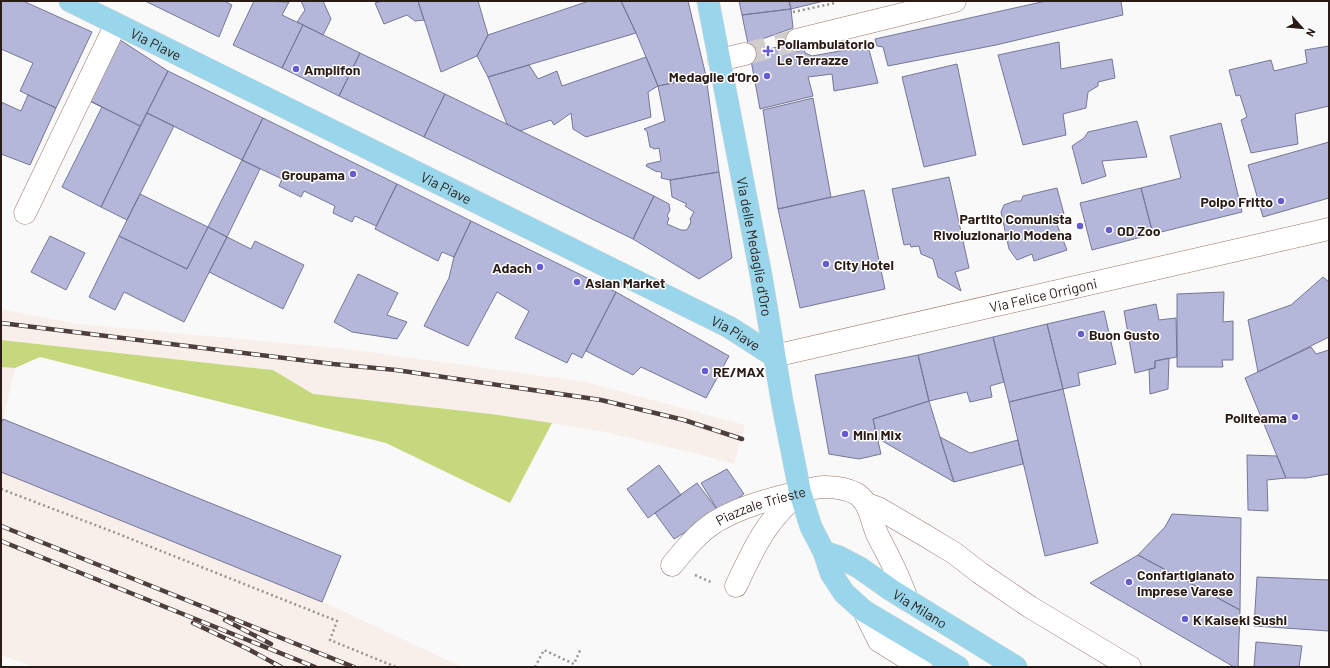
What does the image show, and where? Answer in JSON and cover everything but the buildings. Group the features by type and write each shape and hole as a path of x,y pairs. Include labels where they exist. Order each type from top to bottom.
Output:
{"main road":[{"name":"Via Piave","path":"70,1 728,326 774,356"},
{"name":"Via delle Medaglie d'Oro","path":"708,1 800,492"},
{"path":"800,492 811,527 824,552 831,572 844,593 864,611 958,667"},
{"name":"Via Milano","path":"824,552 855,565 907,600 1016,667"}],"street":[{"path":"797,40 955,1"},
{"name":"Via Piave","path":"25,213 116,24"},
{"path":"719,60 745,54"},
{"name":"Via Felice Orrigoni","path":"774,356 1324,235"},
{"path":"800,492 820,487 835,488 856,494 863,500 877,533 897,572 907,600"},
{"name":"Piazzale Trieste","path":"672,565 692,542 719,520 734,512 756,504 800,492"},
{"name":"Piazzale Trieste","path":"728,586 764,530 779,511 800,492"},
{"path":"866,504 878,508 926,536 1030,607 1130,667"},
{"path":"864,611 879,641 921,667"}],"path":[{"path":"792,12 837,2"},
{"path":"1,489 337,621 330,640 396,667"},
{"path":"672,565 728,586"},
{"path":"535,667 544,650 574,664 581,648"}],"shaded area":[{"path":"1,309 78,324 347,349 585,382 745,425 734,464 601,431 491,414 313,394 273,370 1,340"},
{"path":"1,367 15,368 3,419 341,556 323,602 462,667 34,667 1,655"}],"green space":[{"path":"1,340 273,370 313,394 491,414 552,423 510,503 386,443 40,357 15,368 1,367"}],"tunnel":[{"path":"745,54 797,40"}],"railway":[{"path":"1,323 333,364 396,370 601,400 684,420 742,439"},
{"path":"1,526 354,667"},
{"path":"1,541 315,667"},
{"path":"225,620 271,644"},
{"path":"193,623 248,649 281,667"}],"place":[{"name":"Poliambulatorio Le Terrazze","path":"768,51"},
{"name":"Amplifon","path":"296,69"},
{"name":"Medaglie d'Oro","path":"767,76"},
{"name":"Groupama","path":"353,174"},
{"name":"Polpo Fritto","path":"1281,201"},
{"name":"Partito Comunista Rivoluzionario Modena","path":"1080,226"},
{"name":"OD Zoo","path":"1109,230"},
{"name":"City Hotel","path":"826,264"},
{"name":"Adach","path":"540,267"},
{"name":"Asian Market","path":"577,282"},
{"name":"Buon Gusto","path":"1081,334"},
{"name":"RE/MAX","path":"705,371"},
{"name":"Politeama","path":"1295,417"},
{"name":"Mini Mix","path":"845,434"},
{"name":"Confartigianato Imprese Varese","path":"1129,582"},
{"name":"K Kaiseki Sushi","path":"1185,619"}]}
